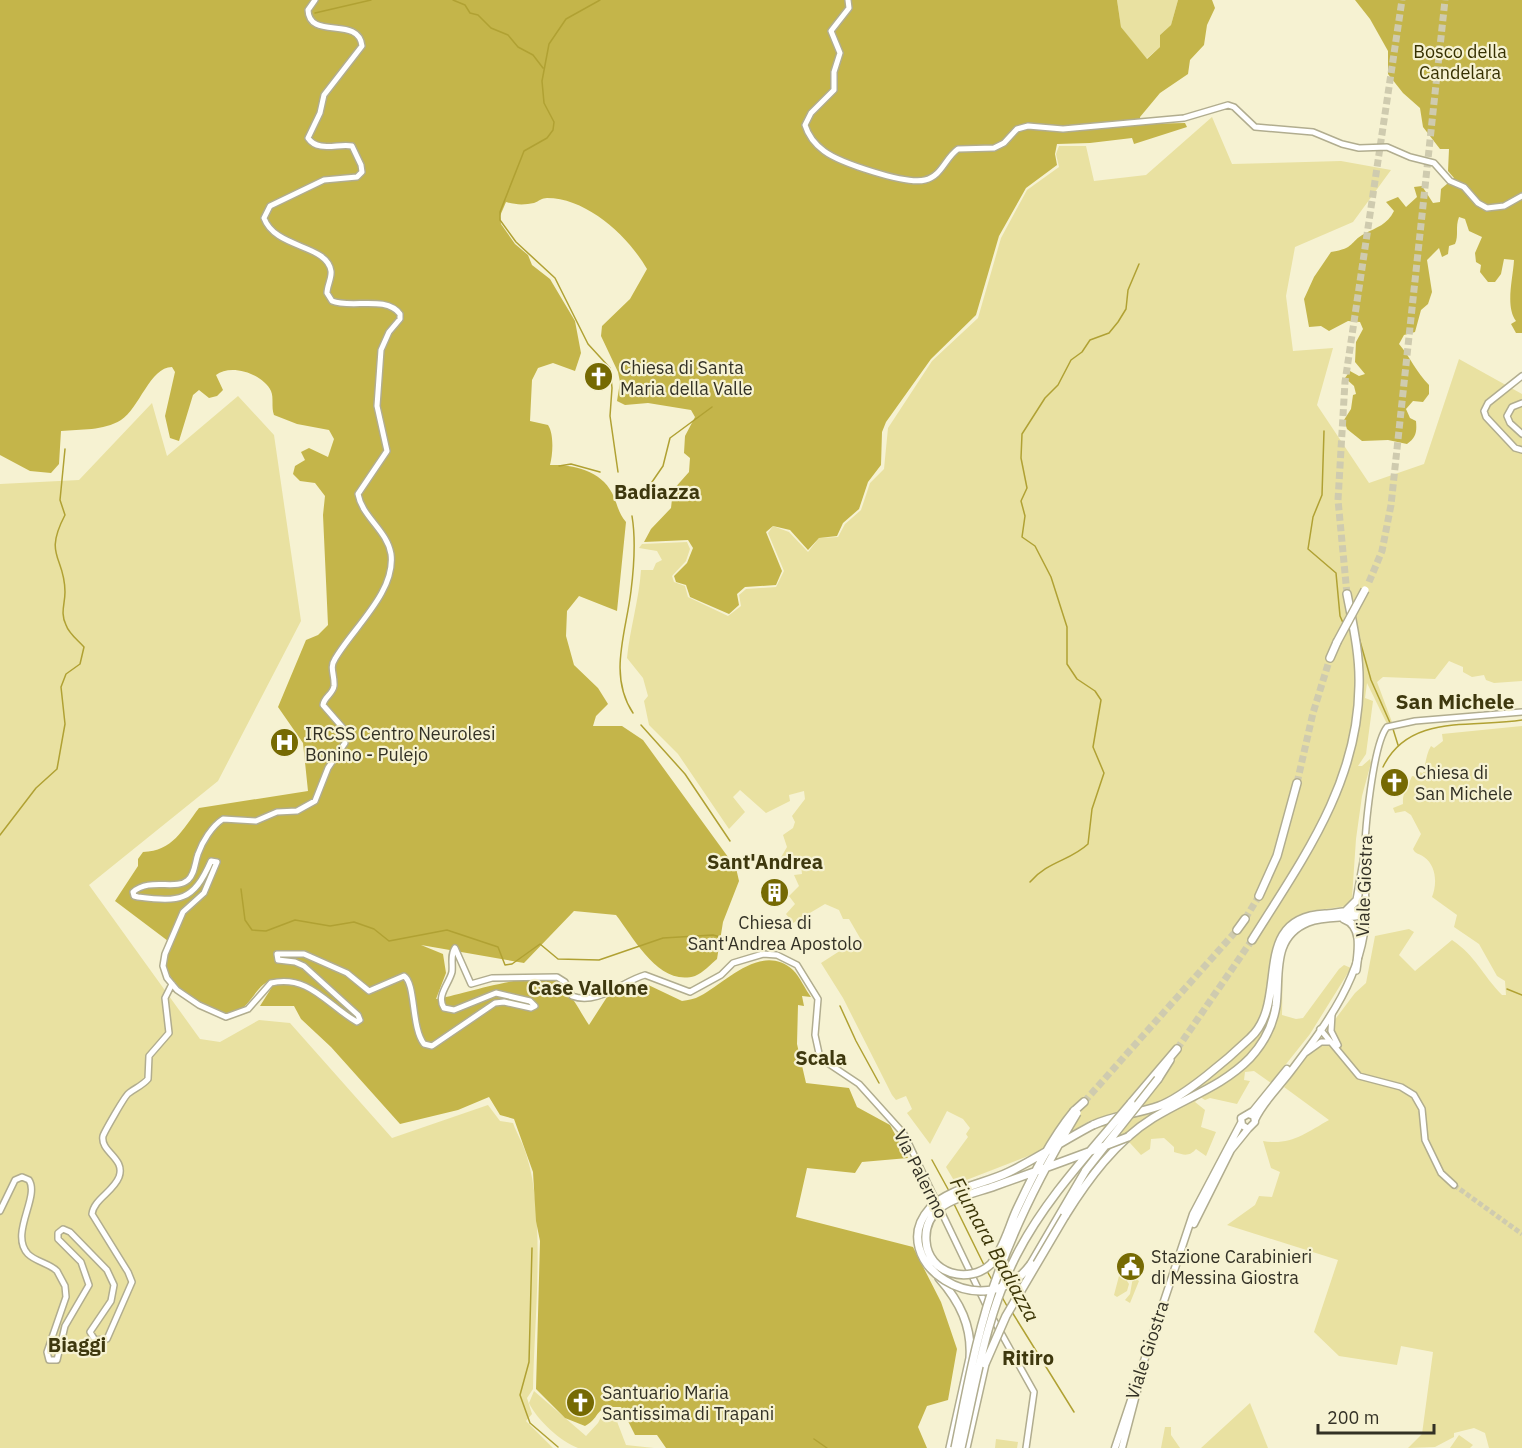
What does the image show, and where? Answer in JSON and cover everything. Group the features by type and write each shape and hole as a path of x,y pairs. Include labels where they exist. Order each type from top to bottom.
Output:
{"highway":[{"path":"1330,658 1336,642 1367,586"},
{"path":"1252,940 1311,846 1338,792 1353,745 1359,699 1358,661 1347,594"},
{"path":"1259,896 1277,856 1297,783"},
{"path":"1341,916 1351,909 1357,900 1365,856"},
{"path":"966,1448 985,1364 1006,1316 1077,1197 1128,1137 1155,1117 1231,1075 1251,1057 1262,1043 1273,1018 1274,953 1292,926 1311,916 1366,915"},
{"path":"1341,916 1352,923 1357,931 1356,970"},
{"path":"1237,930 1245,919"},
{"path":"950,1448 970,1345 960,1307 922,1256 919,1238 924,1218 934,1205 946,1197 1011,1171 1093,1125 1115,1116 1155,1107 1175,1098 1252,1037 1263,1021 1271,1001 1274,980"},
{"path":"934,1273 952,1284 979,1291 1001,1288 1019,1278 1031,1264 1086,1170 1176,1051"},
{"path":"961,1448 988,1333 1006,1278 1017,1254 1053,1197 1141,1091 1154,1080"},
{"path":"1084,1102 1064,1123 1041,1161 1038,1169 1034,1176 991,1264 978,1273 965,1276 951,1274 936,1264 927,1250 926,1234 932,1217 943,1206 970,1195 1029,1174 1038,1171 1046,1168 1055,1165 1128,1137"},
{"path":"955,1448 981,1331 998,1274 1024,1214 1075,1112"}],"main road":[{"path":"0,1211 15,1180 22,1177 29,1180 32,1188 22,1227 25,1249 30,1256 57,1271 66,1293 47,1354 49,1360 57,1360 65,1326 89,1285 81,1262 58,1239 61,1230 70,1232 110,1275 114,1285 113,1295 90,1332 95,1340 107,1339 132,1282 92,1214 95,1205 116,1183 120,1173 118,1161 105,1145 103,1137 124,1098 148,1079 149,1056 169,1033 165,998 172,984 164,970 164,956 183,912 204,893 217,862 211,861 196,889 174,899 138,897 133,895 134,891 154,883 179,884 187,881 201,847 223,819 256,821 275,812 297,811 315,801 328,768 345,743 345,732 340,723 323,705 334,685 332,663 375,602 387,580 390,567 390,553 384,537 365,510 358,494 387,451 377,408 380,363 383,343 400,319 400,314 395,309 380,305 346,305 332,302 327,293 331,273 328,263 314,252 280,238 264,218 266,209 271,205 324,180 357,177 362,171 352,146 319,146 308,138 320,113 324,95 362,46 360,38 351,30 324,27 310,18 308,10 315,0"},
{"path":"848,0 849,8 831,31 840,56 834,72 834,90 811,113 805,125 808,133 826,152 873,172 904,181 923,181 938,174 958,148 994,148 1006,141 1017,129 1025,126 1063,129 1184,118 1228,105 1234,107 1255,127 1313,132 1342,144 1363,148 1389,148 1410,157 1434,163 1450,181 1464,187 1478,203 1487,208 1504,206 1522,196"},
{"path":"1522,376 1490,400 1484,411 1486,417 1515,448 1522,450"},
{"path":"1522,403 1512,406 1507,416 1510,423 1522,434"},
{"name":"Viale Giostra","path":"1255,1120 1332,1012 1356,970 1363,943 1366,915 1365,834 1383,733 1392,725 1522,712"},
{"name":"Via Palermo","path":"172,984 199,1005 230,1017 248,1009 269,984 298,983 320,994 357,1022 360,1020 358,1015 313,973 298,962 278,960 276,954 304,954 347,973 369,991 404,976 410,982 413,1012 419,1036 424,1044 432,1046 495,1003 504,1002 531,1008 535,1006 532,1002 496,993 454,1010 444,1008 441,999 452,972 452,951 455,948 471,984 501,977 557,977 565,982 572,996 580,999 612,990 645,975 678,990 691,991 721,975 729,966 769,953 797,965 817,996 816,1044 822,1060 858,1084 904,1134 986,1304 1033,1390 1026,1448"},
{"path":"1332,1012 1330,1027 1332,1039"},
{"path":"1320,1029 1332,1039 1359,1076 1401,1087 1414,1095 1422,1109 1425,1140 1441,1173 1454,1185"},
{"name":"Viale Giostra","path":"1248,1114 1253,1111 1320,1029"},
{"path":"1299,1060 1317,1044 1332,1039"},
{"path":"1248,1114 1255,1120 1253,1126 1248,1129 1240,1123 1242,1116 1248,1114"},
{"name":"Viale Giostra","path":"1115,1448 1189,1225 1240,1123"},
{"name":"Viale Giostra","path":"1122,1448 1139,1384 1193,1226 1231,1150 1248,1129"}],"shaded area":[{"path":"1117,0 1178,0 1171,25 1160,35 1160,47 1146,59 1121,27"},
{"path":"1212,117 1232,164 1341,161 1391,170 1353,222 1295,247 1286,296 1293,351 1333,348 1317,405 1369,483 1424,464 1459,359 1522,394 1522,681 1494,683 1486,680 1484,675 1472,677 1463,672 1463,667 1449,661 1435,679 1383,677 1377,682 1392,722 1387,724 1367,683 1365,698 1373,701 1366,754 1358,766 1362,766 1370,759 1371,763 1362,796 1352,898 1348,906 1310,911 1283,953 1282,1015 1296,1019 1303,1018 1339,969 1344,965 1351,968 1310,1034 1271,1083 1254,1071 1245,1072 1244,1080 1250,1081 1237,1104 1210,1098 1205,1100 1200,1097 1195,1102 1205,1110 1201,1127 1216,1132 1206,1156 1196,1149 1186,1155 1174,1152 1174,1147 1164,1138 1151,1139 1150,1149 1141,1155 1130,1143 1091,1120 1036,1153 956,1184 946,1167 968,1137 966,1134 970,1128 963,1119 947,1111 930,1144 907,1113 912,1109 906,1096 896,1100 892,1095 843,998 821,963 860,938 849,919 843,919 839,910 825,904 793,923 786,914 795,904 789,896 799,886 794,875 802,874 801,865 780,859 787,847 783,835 793,828 795,822 792,816 805,799 804,791 789,795 790,801 766,813 740,790 733,797 745,812 729,829 678,754 649,725 644,701 648,696 643,678 627,658 641,570 653,570 656,563 662,560 657,551 639,548 642,544 687,542 690,549 686,561 672,576 674,582 685,586 688,597 728,616 741,606 739,595 746,589 776,587 784,571 768,533 773,526 789,532 808,552 819,538 838,537 845,524 861,510 870,483 884,469 888,428 932,361 978,318 1001,238 1027,190 1059,167 1056,154 1059,146 1086,146 1094,181 1146,175"},
{"path":"238,396 274,435 301,621 218,781 89,885 200,1039 220,1042 259,1020 290,1023 392,1138 488,1105 500,1121 513,1123 526,1153 533,1182 538,1240 533,1389 527,1398 532,1414 526,1421 553,1448 0,1448 0,484 79,480 152,403 167,456"},
{"path":"1522,726 1522,1448 1489,1448 1485,1433 1474,1428 1454,1433 1454,1437 1435,1447 1408,1448 1422,1434 1433,1352 1401,1346 1397,1365 1339,1356 1314,1332 1338,1260 1227,1225 1255,1205 1259,1196 1272,1197 1280,1172 1271,1168 1263,1141 1290,1140 1329,1120 1284,1087 1355,993 1366,983 1375,936 1409,929 1414,932 1399,955 1415,971 1452,940 1473,959 1495,988 1502,995 1506,995 1505,981 1497,976 1479,944 1454,927 1457,915 1432,897 1435,887 1434,870 1428,861 1413,849 1421,834 1411,815 1405,811 1395,813 1393,808 1403,804 1404,793 1412,776 1418,777 1419,772 1423,773 1429,749 1443,741 1442,734"},
{"path":"1123,1275 1129,1284 1127,1291 1117,1297 1114,1295 1119,1276"},
{"path":"1133,1277 1139,1281 1130,1303 1125,1300 1130,1294"},
{"path":"534,1391 586,1436 598,1423 604,1411 613,1411 626,1445 654,1448 578,1448 571,1445 550,1429 533,1410 529,1403"},
{"path":"1250,1403 1268,1448 1201,1448"},
{"path":"1165,1427 1171,1427 1171,1435 1180,1448 1161,1448"},
{"path":"1459,1435 1473,1445 1470,1448 1450,1448"},
{"path":"996,1439 1018,1442 1017,1448 995,1448"}],"green space":[{"path":"0,0 1117,0 1121,27 1147,59 1160,47 1160,35 1171,25 1178,0 1212,0 1215,8 1207,25 1204,45 1190,60 1188,74 1160,93 1140,117 1141,124 1185,123 1187,127 1134,144 1132,138 1057,144 1055,154 1057,165 1026,188 999,236 976,315 931,359 886,422 882,432 881,465 868,482 859,509 843,523 837,536 819,538 808,550 790,530 773,526 766,532 782,571 776,585 745,587 737,594 739,605 729,614 690,597 686,585 676,582 674,576 687,563 693,548 688,540 644,542 651,529 671,508 673,490 689,472 690,458 684,453 685,436 695,417 691,410 648,403 625,405 617,401 620,382 618,372 601,336 602,326 630,299 647,269 618,232 577,204 547,198 527,204 506,202 500,216 501,224 515,244 528,255 532,265 550,279 575,321 581,353 575,371 553,363 538,368 532,380 530,421 548,425 550,429 552,455 550,465 579,468 603,481 609,488 626,522 617,611 579,596 567,611 566,636 574,665 598,688 608,704 596,716 593,726 622,726 643,740 736,868 739,881 723,922 717,959 695,976 682,977 659,968 639,947 616,915 574,911 524,963 421,945 443,954 446,973 436,999 517,980 548,979 563,987 589,1025 607,997 631,989 642,982 682,1001 698,997 733,974 757,962 769,960 781,963 793,970 811,997 802,996 804,1006 798,1005 797,1044 806,1083 849,1088 857,1107 890,1125 908,1158 862,1162 855,1173 807,1168 796,1217 913,1247 941,1302 957,1349 948,1400 927,1406 918,1427 927,1448 666,1448 657,1435 635,1435 621,1407 602,1410 585,1426 565,1418 536,1389 540,1241 536,1221 533,1172 514,1119 500,1115 489,1097 458,1110 400,1124 331,1047 301,1019 294,1006 260,1006 277,979 263,985 238,1011 222,1014 212,1010 182,990 169,974 166,960 172,944 115,901 138,866 138,859 143,852 162,848 176,838 199,808 308,791 303,743 278,707 306,640 318,635 328,625 323,515 325,496 315,483 300,481 293,474 295,466 305,460 301,452 309,448 328,457 334,439 329,430 297,424 274,415 272,394 267,385 254,375 238,370 216,375 223,390 217,396 209,398 199,390 193,395 179,441 170,438 165,416 175,372 172,367 157,374 121,420 99,428 61,431 59,464 51,473 30,471 0,455"},
{"name":"Bosco della Candelara","path":"1355,0 1522,0 1522,333 1516,333 1511,324 1516,321 1510,300 1514,260 1504,259 1501,274 1495,282 1488,282 1480,272 1481,265 1476,262 1475,253 1482,237 1469,231 1465,219 1459,217 1456,241 1455,244 1449,246 1448,254 1442,257 1439,248 1427,260 1432,292 1428,304 1421,310 1415,332 1404,335 1399,344 1429,385 1429,394 1423,402 1413,401 1406,409 1410,418 1416,421 1416,432 1407,444 1388,440 1362,441 1347,429 1344,420 1351,409 1353,395 1356,394 1354,386 1345,378 1350,371 1359,376 1365,374 1355,362 1356,342 1363,329 1360,322 1348,321 1329,331 1321,326 1309,327 1304,299 1314,277 1331,252 1348,247 1359,237 1388,220 1394,211 1386,202 1398,197 1406,207 1417,197 1414,187 1422,186 1433,203 1440,202 1441,189 1454,178 1448,171 1449,149 1440,149 1423,127 1420,108 1403,93 1388,74 1388,51 1370,19"}],"waterway":[{"path":"315,13 371,0"},
{"path":"453,0 465,5 470,13 478,15 491,28 508,35 518,47 533,55 543,68"},
{"name":"Fiumara Badiazza","path":"600,0 566,19 549,44 542,81 544,103 554,122 553,130 547,138 524,151 500,212 500,220 516,242 555,278 588,344 610,368 612,388 610,416 618,472"},
{"path":"1030,882 1044,870 1088,844 1092,809 1104,773 1093,747 1101,700 1095,691 1077,679 1067,664 1067,627 1051,577 1035,546 1022,537 1025,516 1021,501 1027,488 1021,458 1022,434 1045,398 1058,385 1071,360 1082,352 1090,340 1109,333 1118,322 1126,309 1128,290 1139,264"},
{"path":"652,482 663,466 670,438 712,407"},
{"path":"1324,431 1322,495 1313,517 1308,549 1336,573 1340,616 1344,625"},
{"path":"0,835 36,788 57,769 65,724 61,687 66,674 80,664 84,647 69,631 64,621 64,580 55,548 65,515 60,500 65,449"},
{"path":"559,466 571,464 600,472"},
{"name":"Fiumara Badiazza","path":"632,516 633,573 620,669 621,684 633,713"},
{"path":"1358,634 1371,680 1391,725"},
{"path":"1383,767 1394,750 1409,738 1425,731 1444,726 1522,720"},
{"name":"Fiumara Badiazza","path":"641,725 685,774 730,841"},
{"path":"1393,729 1398,745"},
{"path":"241,889 245,920 252,930 266,931 295,920 330,926 354,922 374,929 389,941 447,930 498,947 505,965 512,964 540,944 558,959 599,960 663,938 713,935 728,939"},
{"path":"1507,989 1522,995"},
{"name":"Fiumara Badiazza","path":"840,1006 879,1083"},
{"name":"Fiumara Badiazza","path":"932,1160 949,1191"},
{"name":"Fiumara Badiazza","path":"954,1204 985,1267"},
{"path":"532,1248 529,1362 520,1395 530,1423 558,1447"},
{"name":"Fiumara Badiazza","path":"987,1271 992,1280"},
{"name":"Fiumara Badiazza","path":"1002,1297 1007,1306"},
{"name":"Fiumara Badiazza","path":"1012,1312 1074,1412"},
{"path":"814,1439 827,1448"}],"tunnel":[{"path":"1347,594 1338,500 1345,382 1402,0"},
{"path":"1369,582 1382,551 1391,505 1445,0"},
{"path":"1297,783 1313,713 1330,658"},
{"path":"1245,919 1259,896"},
{"path":"1084,1102 1237,930"},
{"path":"1177,1049 1252,940"},
{"path":"1454,1185 1522,1234"}],"place":[{"name":"Chiesa di Santa Maria della Valle","path":"599,377"},
{"name":"IRCSS Centro Neurolesi Bonino - Pulejo","path":"284,743"},
{"name":"Chiesa di San Michele","path":"1394,782"},
{"name":"Chiesa di Sant'Andrea Apostolo","path":"775,893"},
{"name":"Stazione Carabinieri di Messina Giostra","path":"1130,1266"},
{"name":"Santuario Maria Santissima di Trapani","path":"581,1402"}],"district":[{"name":"Badiazza","path":"657,491"},
{"name":"San Michele","path":"1455,701"},
{"name":"Sant'Andrea","path":"765,861"},
{"name":"Case Vallone","path":"588,987"},
{"name":"Scala","path":"821,1057"},
{"name":"Biaggi","path":"77,1344"},
{"name":"Ritiro","path":"1028,1357"}]}
